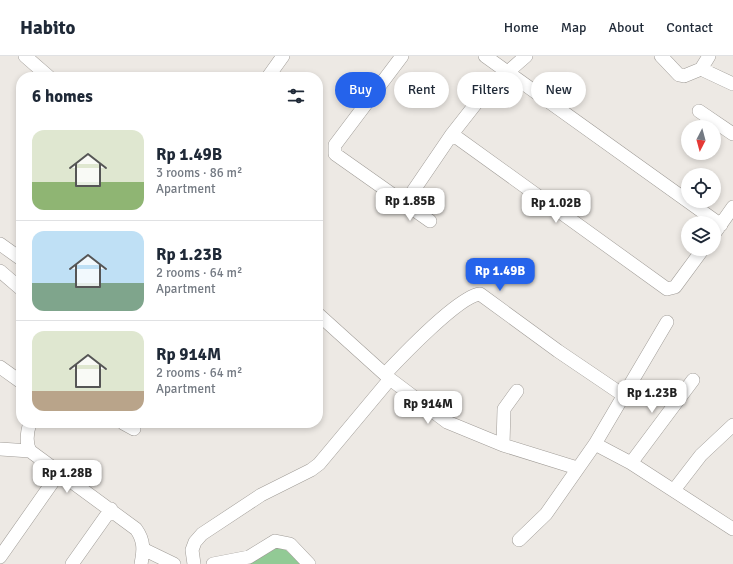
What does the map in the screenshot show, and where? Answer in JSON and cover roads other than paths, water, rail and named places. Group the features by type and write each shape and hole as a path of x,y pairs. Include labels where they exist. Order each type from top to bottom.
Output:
{"street":[{"path":"25,56 43,72"},
{"path":"272,72 283,56"},
{"path":"402,56 334,149 335,154 430,221"},
{"path":"485,56 700,216"},
{"path":"404,203 452,134 485,92 507,71 526,56"},
{"path":"660,56 680,76 685,76 702,69 709,56"},
{"path":"702,69 733,84"},
{"path":"699,111 733,134"},
{"path":"452,134 667,289 675,287 698,256"},
{"path":"721,224 733,207"},
{"path":"0,244 16,255"},
{"path":"0,271 16,285"},
{"path":"194,564 192,550 198,537 261,495 311,470 319,464 388,377 438,322 468,298 480,294 558,351 623,395"},
{"path":"323,318 388,377 446,422 503,445 577,468"},
{"path":"519,540 546,514 595,444 667,322"},
{"path":"0,367 16,378"},
{"path":"631,463 693,380"},
{"path":"503,445 504,409 518,391"},
{"path":"674,490 701,454 733,425"},
{"path":"28,428 28,447 30,451 136,528 149,552 174,564"},
{"path":"595,444 631,463 733,529"},
{"path":"0,449 30,451"},
{"path":"0,557 59,473"},
{"path":"72,564 111,509"},
{"path":"213,564 249,557 275,541 290,544 309,564"},
{"path":"141,564 149,552"}]}
